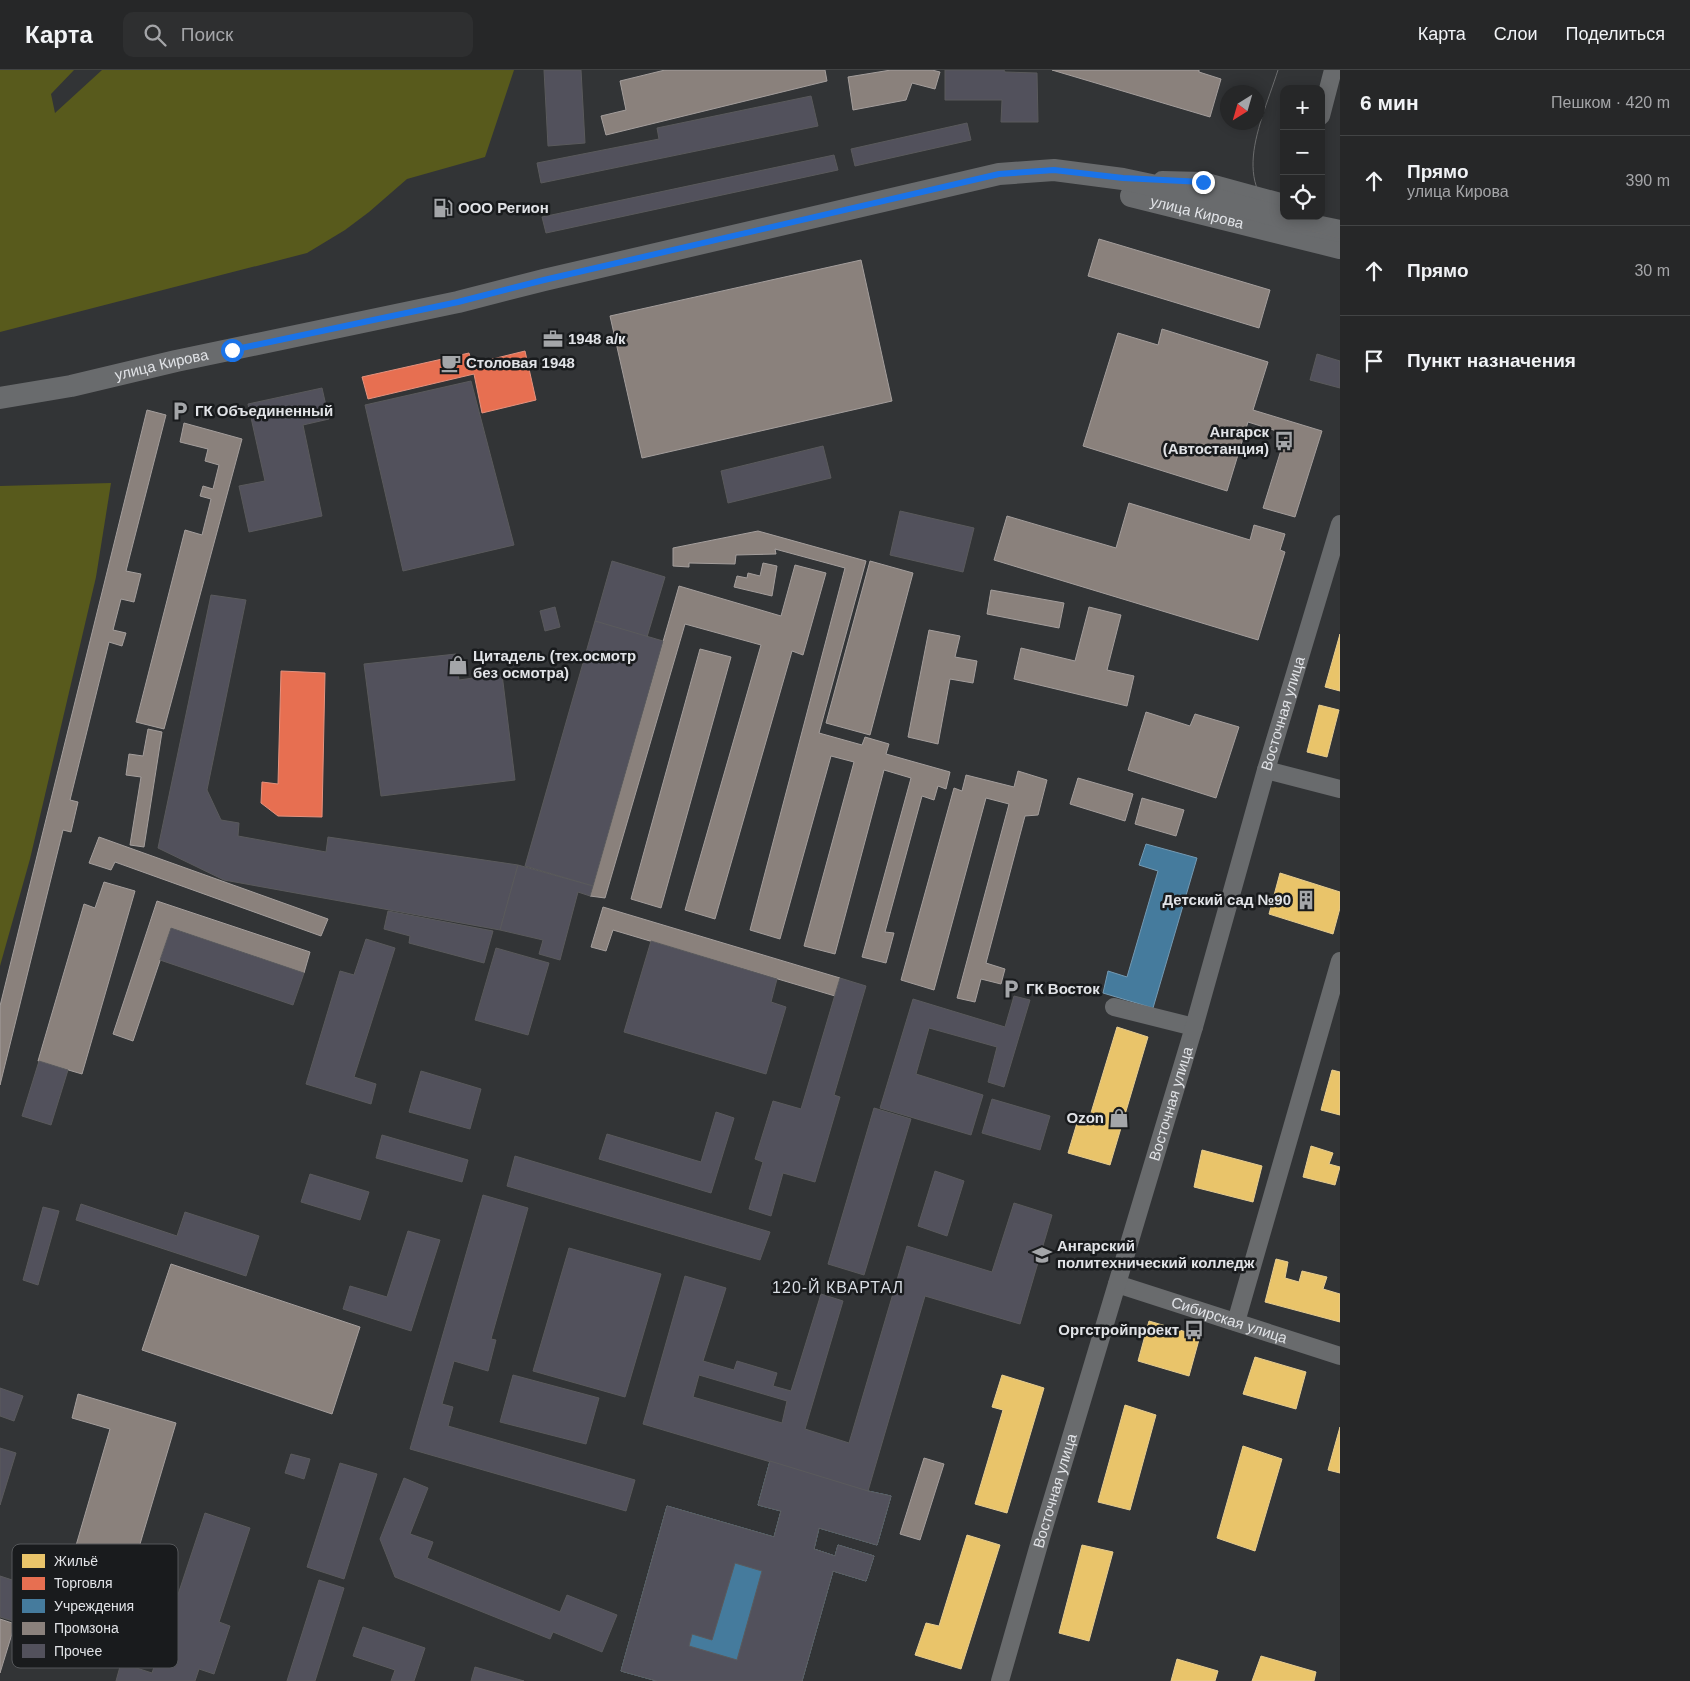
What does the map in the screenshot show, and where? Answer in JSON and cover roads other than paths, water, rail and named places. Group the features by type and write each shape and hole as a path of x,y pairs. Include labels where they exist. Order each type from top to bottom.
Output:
{"street":[{"path":"1325,101 1333,70"},
{"name":"улица Кирова","path":"1054,170 1135,197 1305,227 1340,231"},
{"name":"улица Кирова","path":"0,398 70,386 176,361 458,302 544,280 999,174 1054,170 1123,178 1208,197 1305,227 1340,248"},
{"path":"1123,178 1203,182 1280,202"},
{"name":"Восточная улица","path":"1000,1681 1042,1534 1194,1027 1266,770 1340,524"},
{"path":"1266,770 1340,789"},
{"path":"1236,1322 1340,961"},
{"path":"1114,1007 1194,1027"},
{"name":"Сибирская улица","path":"1117,1284 1340,1356"}],"tram line":[{"path":"1278,70 1256,140 1253,161 1255,181 1263,200 1278,217 1303,233"},
{"path":"1297,226 1340,238"}],"place":[{"name":"ООО Регион","path":"443,208"},
{"name":"1948 а/к","path":"553,339"},
{"name":"Столовая 1948","path":"451,363"},
{"name":"ГК Объединенный","path":"180,411"},
{"name":"Ангарск (Автостанция)","path":"1284,441"},
{"name":"Цитадель (тех.осмотр без осмотра)","path":"458,665"},
{"name":"Детский сад №90","path":"1306,900"},
{"name":"ГК Восток","path":"1011,989"},
{"name":"Ozon","path":"1119,1118"},
{"name":"Ангарский политехнический колледж","path":"1042,1255"},
{"name":"Оргстройпроект","path":"1194,1330"}],"district":[{"name":"120-Й КВАРТАЛ","path":"838,1287"}]}
